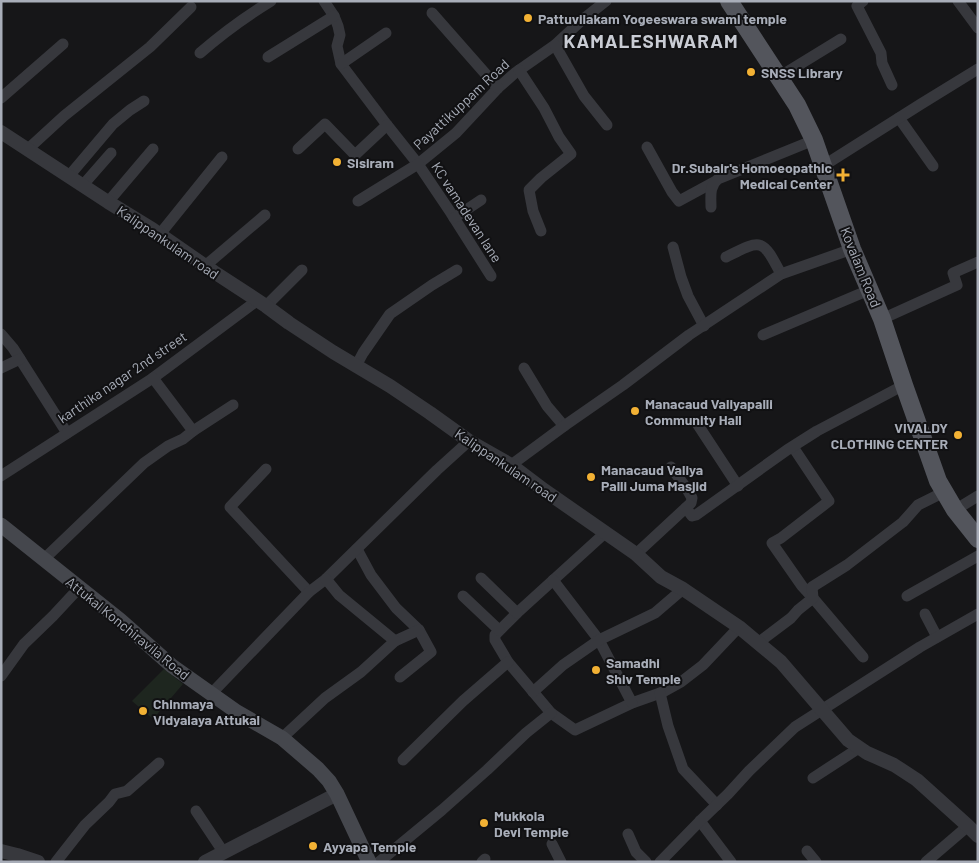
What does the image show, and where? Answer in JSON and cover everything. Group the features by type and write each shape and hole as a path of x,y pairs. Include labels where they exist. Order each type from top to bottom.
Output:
{"main road":[{"name":"Kovalam Road","path":"730,1 797,105 814,140 852,249 882,319 938,481 955,510 978,539"},
{"name":"Attukal Konchiravila Road","path":"1,525 120,620 172,666 237,712 282,738 318,769 337,794 369,862"}],"street":[{"path":"200,53 245,17 272,1"},
{"path":"324,1 338,26 340,35 337,46 341,64 386,33"},
{"name":"Payattikuppam Road","path":"341,64 418,164 456,133 498,88 519,70 555,45 606,1"},
{"path":"863,1 857,6 880,53 882,63 892,85"},
{"path":"958,1 978,28"},
{"path":"28,149 64,116 150,47 191,7"},
{"path":"432,13 498,88"},
{"path":"268,57 334,16"},
{"path":"779,77 841,39"},
{"path":"1,98 63,44"},
{"path":"555,45 584,96 607,125"},
{"path":"519,70 571,154 529,190 533,211 541,231"},
{"path":"823,166 978,70"},
{"path":"69,176 113,124 144,101"},
{"path":"899,118 933,166"},
{"path":"298,149 325,124 355,156 387,125"},
{"name":"Kalippankulam road","path":"1,132 160,234 289,323 422,408 469,441 511,465 636,554 661,577 683,589 739,627 781,662 848,740 867,753 894,765 917,780 974,829"},
{"path":"647,147 668,186 679,201 718,179 814,140"},
{"path":"108,202 153,149"},
{"path":"83,185 112,153"},
{"path":"160,234 222,157"},
{"path":"358,201 418,164"},
{"name":"KC vamadevan lane","path":"418,164 491,276"},
{"path":"711,207 711,189 714,182"},
{"path":"454,218 481,200"},
{"path":"204,266 265,215"},
{"path":"726,257 748,245 760,244 770,253 781,274"},
{"path":"673,247 688,296 704,326"},
{"path":"511,465 704,326 781,274 852,249"},
{"path":"882,319 957,284 953,273 978,262"},
{"name":"karthika nagar 2nd street","path":"1,476 153,378 262,303 302,270"},
{"path":"356,366 390,314 457,270"},
{"path":"763,335 869,290"},
{"path":"1,334 13,348 67,433"},
{"path":"1,368 20,359"},
{"path":"524,368 548,406 564,426"},
{"path":"153,378 193,431"},
{"path":"686,508 692,516 696,515 817,431 904,385"},
{"path":"29,396 40,391"},
{"path":"43,560 144,462 232,406"},
{"path":"698,425 738,486"},
{"path":"211,694 309,592 326,579 469,441"},
{"path":"793,446 829,501 772,543 802,586 863,657"},
{"path":"636,554 686,508 692,498 688,489 670,467"},
{"path":"266,469 230,507 309,592"},
{"path":"814,598 812,587 847,565 903,522 918,505 944,492"},
{"path":"955,510 978,496"},
{"path":"605,533 499,630 495,634 494,640 508,662 533,692 552,713 574,730 681,682 703,665 739,627"},
{"path":"357,549 371,575 396,608 419,630 431,652 400,677"},
{"path":"908,596 978,556"},
{"path":"481,578 517,613"},
{"path":"326,579 340,595 395,641"},
{"path":"553,580 600,640 632,703"},
{"path":"1,676 24,644 79,588"},
{"path":"533,692 563,665 600,640 654,613 683,589"},
{"path":"463,596 499,630"},
{"path":"758,643 814,598"},
{"path":"925,614 937,637"},
{"path":"660,862 795,727 937,637 978,614"},
{"path":"282,738 325,698 361,672 395,641 419,630"},
{"path":"403,760 463,700 508,662"},
{"path":"660,693 668,726 683,769 717,805"},
{"path":"378,862 442,810 526,733 552,713"},
{"path":"813,778 859,748"},
{"path":"56,862 85,825 115,794 127,791 159,762"},
{"path":"205,862 337,794"},
{"path":"196,811 224,852"},
{"path":"700,821 731,862"},
{"path":"926,862 974,829"},
{"path":"628,834 636,852 646,862"},
{"path":"552,844 561,862"},
{"path":"1,851 38,862"},
{"path":"807,851 816,862"}],"shaded area":[{"path":"164,669 183,684 153,719 132,701"}],"place":[{"name":"Pattuvilakam Yogeeswara swami temple","path":"528,18"},
{"name":"SNSS Library","path":"751,72"},
{"name":"Sisiram","path":"337,162"},
{"name":"Dr.Subair's Homoeopathic Medical Center","path":"843,175"},
{"name":"Manacaud Valiyapalli Community Hall","path":"635,411"},
{"name":"VIVALDY CLOTHING CENTER","path":"958,435"},
{"name":"Manacaud Valiya Palli Juma Masjid","path":"591,477"},
{"name":"Samadhi Shiv Temple","path":"596,670"},
{"name":"Chinmaya Vidyalaya Attukal","path":"143,711"},
{"name":"Mukkola Devi Temple","path":"484,823"},
{"name":"Ayyapa Temple","path":"313,846"}],"district":[{"name":"KAMALESHWARAM","path":"651,40"}]}
